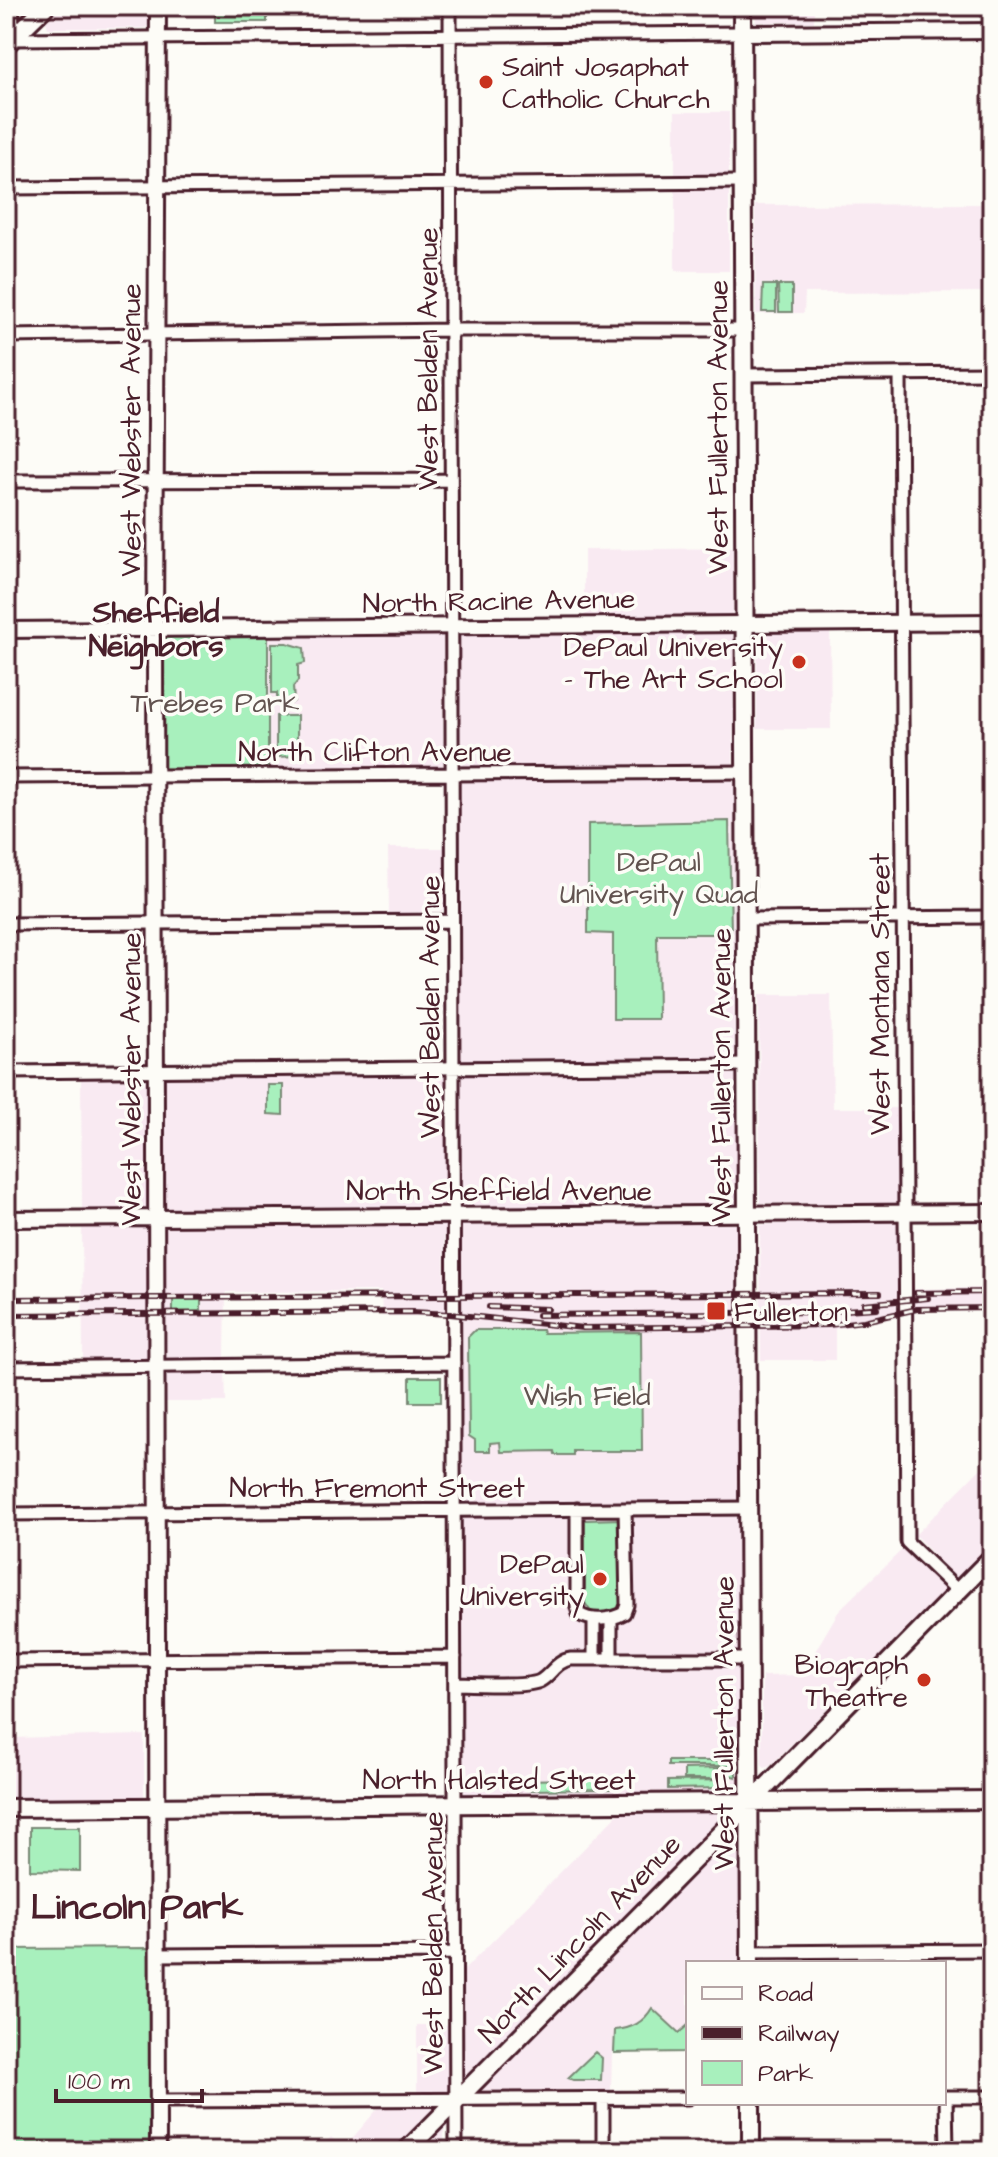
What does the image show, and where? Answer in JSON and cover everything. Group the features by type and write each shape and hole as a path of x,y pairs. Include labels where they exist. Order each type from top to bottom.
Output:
{"main road":[{"path":"8,41 46,6"},
{"name":"West Fullerton Avenue","path":"742,6 750,1958"},
{"name":"North Lincoln Avenue","path":"406,2151 992,1557"},
{"name":"North Halsted Street","path":"6,1808 992,1800"},
{"path":"751,2105 751,2151"}],"street":[{"path":"13,6 8,41 992,31"},
{"name":"West Webster Avenue","path":"158,6 155,629 158,2151"},
{"name":"West Belden Avenue","path":"450,6 456,2151"},
{"path":"6,188 742,182"},
{"path":"6,336 743,330"},
{"path":"743,375 992,373"},
{"name":"West Montana Street","path":"900,374 907,1542 958,1591"},
{"path":"6,481 451,480"},
{"name":"North Racine Avenue","path":"6,630 992,622"},
{"name":"North Clifton Avenue","path":"6,777 745,772"},
{"path":"746,919 992,917"},
{"path":"6,924 452,921"},
{"path":"6,1072 746,1065"},
{"name":"North Sheffield Avenue","path":"6,1219 992,1212"},
{"path":"6,1368 454,1363"},
{"name":"North Fremont Street","path":"6,1514 748,1508"},
{"path":"577,1509 577,1607 579,1614 594,1619 624,1613 627,1605 625,1509"},
{"path":"611,1618 611,1659"},
{"path":"594,1619 594,1658"},
{"path":"6,1661 455,1657"},
{"path":"455,1684 531,1684 545,1677 561,1661 571,1659 748,1659"},
{"path":"750,1958 992,1950"},
{"path":"158,1955 456,1953"},
{"path":"946,2097 992,2097"},
{"path":"158,2101 686,2098"},
{"path":"603,2099 603,2151"},
{"path":"945,2105 947,2151"}],"shaded area":[{"path":"62,6 150,6 150,24 145,28 48,28 46,22"},
{"path":"754,6 814,6 814,22 756,22"},
{"path":"675,112 729,112 729,271 675,271"},
{"path":"992,204 992,292 805,293 804,313 756,314 755,205"},
{"path":"733,548 731,617 584,617 584,550"},
{"path":"421,632 443,632 443,767 268,768 268,637 418,635"},
{"path":"731,633 734,638 733,764 463,768 457,764 457,637 460,635"},
{"path":"761,633 830,633 831,729 757,729 757,638"},
{"path":"731,778 734,782 735,1059 459,1060 457,783 463,780"},
{"path":"388,848 444,848 442,911 389,914"},
{"path":"759,995 831,995 833,1108 898,1108 899,1199 896,1204 760,1203"},
{"path":"735,1074 737,1201 734,1204 484,1207 476,1210 460,1210 458,1206 458,1081 462,1076"},
{"path":"445,1075 445,1188 448,1203 445,1208 165,1209 165,1077"},
{"path":"143,1077 148,1084 147,1207 82,1210 81,1079"},
{"path":"888,1218 899,1223 899,1317 835,1329 835,1360 761,1360 760,1225 883,1221"},
{"name":"DePaul University","path":"471,1221 476,1224 736,1224 739,1786 736,1792 464,1794 460,1241 457,1228 461,1223"},
{"path":"444,1222 448,1232 444,1236 445,1316 382,1316 381,1291 226,1292 225,1358 167,1358 167,1226 425,1225"},
{"path":"144,1226 149,1231 149,1357 83,1360 82,1228"},
{"path":"992,1288 992,1311 914,1312 913,1289"},
{"path":"170,1372 225,1372 226,1402 166,1402 166,1378"},
{"path":"990,1459 992,1545 956,1578 915,1535"},
{"path":"905,1547 945,1590 765,1768 762,1765 762,1676 801,1675 840,1609"},
{"path":"144,1735 144,1797 6,1798 6,1738"},
{"path":"621,1811 713,1811 741,1833 743,1961 686,1961 686,2052 612,2052 611,2092 480,2092 444,2130 444,2151 317,2151 331,2137 343,2149 380,2106 417,2106 417,2025 464,2025 463,1971"}],"green space":[{"path":"215,6 267,6 267,22 215,22"},
{"path":"763,285 776,285 776,312 762,312"},
{"path":"778,285 792,285 792,312 779,312"},
{"name":"Trebes Park","path":"163,637 268,637 268,768 162,769"},
{"path":"272,643 304,648 305,663 298,665 298,681 293,687 294,701 290,704 280,704 277,693 272,693"},
{"path":"276,716 297,716 297,756 276,757"},
{"name":"DePaul University Quad","path":"729,821 731,934 657,934 658,1019 613,1019 613,934 588,933 588,824"},
{"path":"268,1085 283,1085 283,1115 268,1114"},
{"path":"173,1297 201,1297 201,1315 173,1315"},
{"name":"Wish Field","path":"475,1330 641,1332 642,1451 573,1451 573,1455 555,1455 554,1451 501,1452 500,1442 490,1443 490,1451 475,1451 475,1440 469,1436 468,1337"},
{"path":"410,1377 441,1377 441,1402 410,1402"},
{"path":"622,1519 622,1604 612,1611 591,1612 585,1603 585,1520"},
{"path":"730,1757 736,1757 736,1777 728,1775 728,1766 668,1766 668,1761 730,1761"},
{"path":"719,1768 719,1779 684,1779 684,1769"},
{"path":"610,1779 610,1789 527,1790 527,1780"},
{"path":"723,1780 725,1788 668,1789 668,1781"},
{"path":"30,1827 80,1827 80,1871 30,1870"},
{"path":"150,1948 149,2151 6,2151 6,1949"},
{"path":"652,2008 679,2033 686,2027 686,2052 614,2053 615,2030 636,2024"},
{"path":"595,2052 602,2058 601,2080 568,2078"}],"railway":[{"path":"916,1293 992,1292"},
{"path":"6,1299 880,1293"},
{"path":"864,1304 928,1298"},
{"path":"489,1307 548,1309"},
{"path":"538,1315 813,1312 877,1308"},
{"path":"6,1315 411,1312 583,1328 828,1325 864,1321 917,1309 992,1308"}],"place":[{"name":"Saint Josaphat Catholic Church","path":"486,82"},
{"name":"DePaul University - The Art School","path":"799,662"},
{"name":"Fullerton","path":"716,1311"},
{"name":"DePaul University","path":"600,1579"},
{"name":"Biograph Theatre","path":"924,1680"}],"district":[{"name":"Sheffield Neighbors","path":"156,629"},
{"name":"Lincoln Park","path":"137,1905"}]}
